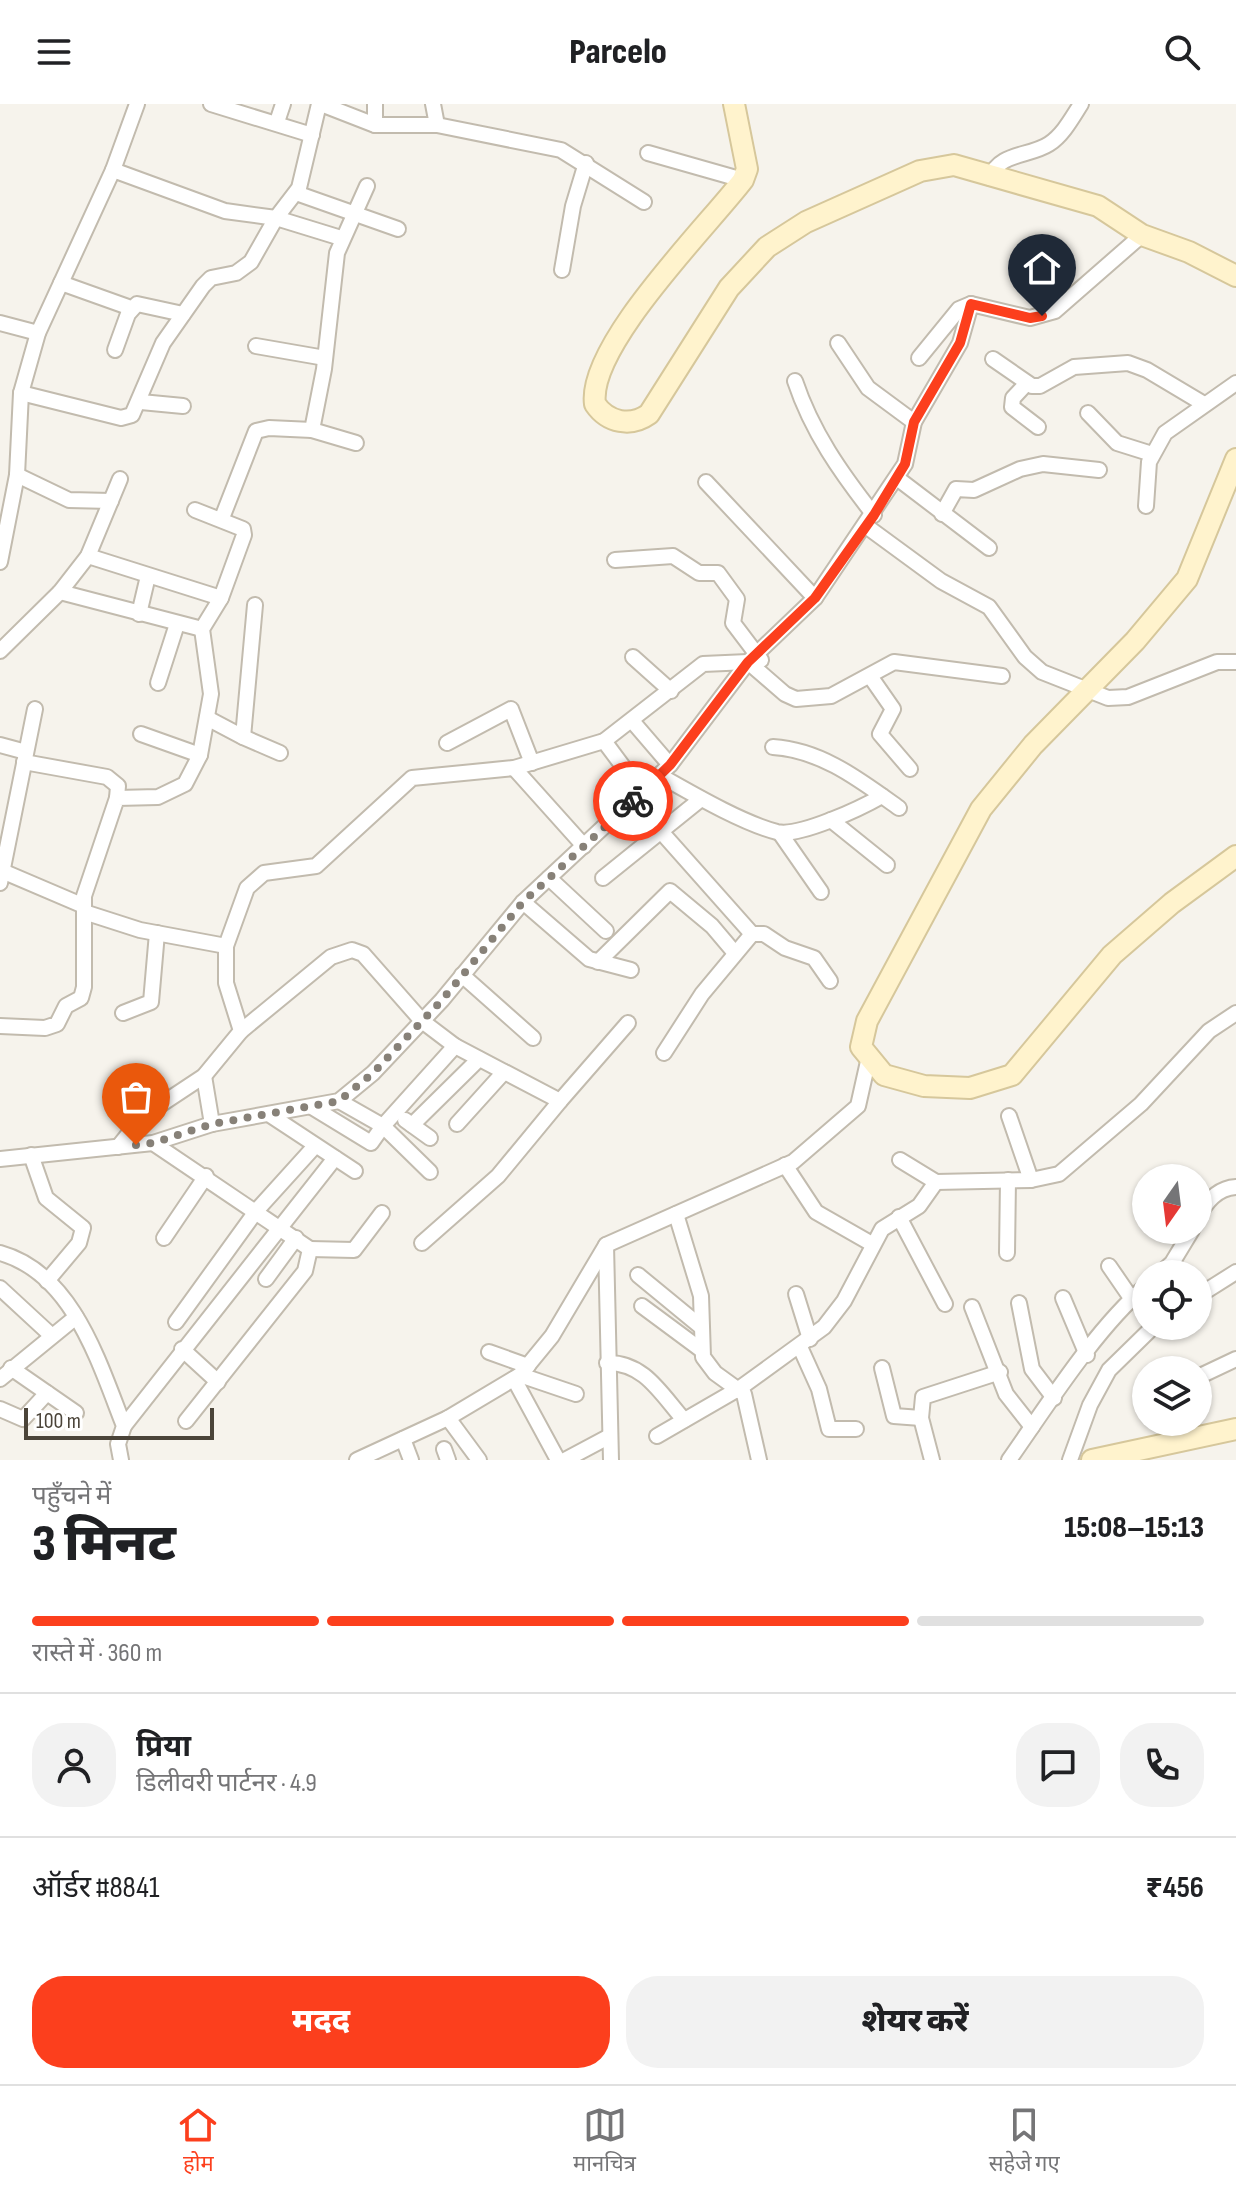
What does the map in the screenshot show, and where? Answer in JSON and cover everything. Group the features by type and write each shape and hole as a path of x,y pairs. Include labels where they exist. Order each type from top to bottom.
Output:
{"street":[{"path":"0,562 17,475 21,393 38,333 113,170 137,104"},
{"path":"211,104 312,135"},
{"path":"277,122 283,104"},
{"path":"375,104 375,125"},
{"path":"433,104 437,125"},
{"path":"734,104 747,169 743,180 668,265 634,312 594,392 595,404 606,416 628,422 640,421 649,414 729,288 767,247 786,232 920,171 954,165 990,178 1098,206 1142,235 1189,252 1236,276"},
{"path":"990,178 998,165 1008,159 1051,143 1081,104"},
{"path":"21,393 121,418 132,415 141,402 163,343 183,314 211,278 236,273 251,262 276,218 296,193 312,135 325,105 375,125 437,125 561,150 644,202"},
{"path":"648,153 743,180"},
{"path":"562,270 573,206 586,163"},
{"path":"113,170 225,211 276,218 341,238"},
{"path":"312,430 341,238 367,186"},
{"path":"296,193 398,229"},
{"path":"919,358 959,309 971,304 1030,318 1055,311 1142,235"},
{"path":"61,283 131,308 147,304 183,314"},
{"path":"0,1159 153,1143 212,1124 339,1101 373,1073 422,1021 523,902 664,770 753,657 815,598 905,464 914,422 960,343 971,304"},
{"path":"115,350 131,308"},
{"path":"0,323 38,333"},
{"path":"838,343 868,388 914,422"},
{"path":"256,346 325,358"},
{"path":"993,359 1027,383 1040,386 1074,367 1128,363 1147,370 1204,404"},
{"path":"795,381 805,412 870,520 941,581 989,607 1025,657 1042,672 1117,701 1217,662 1236,662"},
{"path":"1027,383 1013,398 1012,407 1038,427"},
{"path":"1146,506 1152,454 1165,433 1236,383"},
{"path":"141,402 183,406"},
{"path":"1088,413 1117,443 1152,454"},
{"path":"222,518 256,431 269,428 312,430 356,443"},
{"path":"1236,459 1187,579 1135,641 1033,745 981,809 867,1021 861,1047 884,1075 924,1086 970,1088 1012,1075 1112,955 1172,903 1236,856"},
{"path":"942,514 956,489 974,490 1020,469 1057,463 1099,470"},
{"path":"17,475 69,500 111,501"},
{"path":"897,478 989,548"},
{"path":"0,651 60,592 88,556 120,479"},
{"path":"706,482 815,598"},
{"path":"117,798 158,797 185,784 200,755 211,694 202,629 221,598 244,535 243,529 222,518 195,510"},
{"path":"88,556 221,598"},
{"path":"615,560 673,556 699,573 718,573 737,599 733,623 767,679 785,694 808,699 831,696 894,662 1002,676"},
{"path":"139,614 148,576"},
{"path":"60,592 202,629"},
{"path":"243,737 255,605"},
{"path":"158,683 177,624"},
{"path":"633,657 671,691"},
{"path":"241,1031 226,983 226,946 247,888 264,873 316,866 412,778 514,768 604,741 633,722 703,664 753,657"},
{"path":"870,676 893,709 880,734 910,769"},
{"path":"35,709 1,877 157,933 226,946"},
{"path":"447,743 511,709 532,763"},
{"path":"207,718 280,753"},
{"path":"633,722 664,770 701,799 780,833 821,892"},
{"path":"141,734 200,755"},
{"path":"604,741 662,833 752,934"},
{"path":"0,745 25,757 107,777 118,786 117,798 84,896 84,987 81,998 66,1006 57,1024 45,1028 0,1026"},
{"path":"773,747 789,748 844,769 899,808"},
{"path":"514,768 584,846"},
{"path":"780,833 848,816 882,796"},
{"path":"603,878 701,799"},
{"path":"831,820 887,865"},
{"path":"549,878 606,931"},
{"path":"598,962 670,891 712,926 734,952"},
{"path":"523,902 589,959 631,970"},
{"path":"123,1013 151,1002 157,933"},
{"path":"664,1053 734,952 752,934 764,934 785,948 814,958 830,981"},
{"path":"118,1147 142,1117 204,1076 241,1031 331,957 352,950 363,954 422,1021 455,1046 560,1101"},
{"path":"462,975 533,1038"},
{"path":"900,1160 936,1182 1031,1180 1059,1174 1141,1104 1209,1031 1236,1013"},
{"path":"422,1243 498,1176 628,1023"},
{"path":"312,1107 371,1143 455,1046"},
{"path":"357,1460 448,1418 521,1373 552,1336 606,1245 785,1165 858,1106 869,1057"},
{"path":"412,1125 479,1059"},
{"path":"457,1124 504,1072"},
{"path":"204,1076 212,1124"},
{"path":"339,1101 383,1126 430,1172"},
{"path":"395,1113 430,1138"},
{"path":"270,1115 355,1171"},
{"path":"1009,1116 1031,1180"},
{"path":"153,1143 257,1210 310,1249 354,1250 382,1213"},
{"path":"176,1322 257,1210 315,1146"},
{"path":"31,1155 46,1198 83,1228 79,1243 47,1281"},
{"path":"121,1460 118,1444 124,1426 279,1225 335,1158"},
{"path":"785,1165 816,1212 872,1244"},
{"path":"164,1238 206,1176"},
{"path":"1007,1253 1008,1180"},
{"path":"657,1436 740,1388 805,1343 844,1301 882,1229 919,1206 936,1182"},
{"path":"1212,1197 1229,1187 1236,1187"},
{"path":"676,1214 699,1285 700,1349"},
{"path":"899,1217 945,1304"},
{"path":"266,1279 296,1238"},
{"path":"606,1245 611,1460"},
{"path":"186,1421 305,1271 310,1249"},
{"path":"0,1253 27,1263 47,1281 76,1317 124,1426"},
{"path":"247,1266 286,1294"},
{"path":"1009,1460 1131,1298 1109,1266"},
{"path":"1212,1287 1236,1272"},
{"path":"638,1275 700,1326"},
{"path":"0,1288 52,1336"},
{"path":"796,1294 805,1343 829,1429 856,1429"},
{"path":"1063,1298 1087,1355"},
{"path":"1019,1303 1032,1369 1054,1398"},
{"path":"642,1306 700,1349 715,1373 740,1388 748,1402 759,1460"},
{"path":"972,1307 1000,1372 1006,1394 1032,1427"},
{"path":"76,1317 4,1372 47,1393 76,1413"},
{"path":"1070,1460 1090,1405 1109,1370 1140,1340"},
{"path":"182,1349 218,1382"},
{"path":"489,1352 521,1373 576,1394"},
{"path":"1212,1371 1235,1361"},
{"path":"607,1363 629,1364 641,1371 684,1420"},
{"path":"882,1368 894,1416 921,1418"},
{"path":"932,1460 921,1418 923,1397 1000,1372"},
{"path":"521,1373 558,1460"},
{"path":"0,1409 23,1419 47,1393"},
{"path":"448,1418 479,1460"},
{"path":"1092,1460 1236,1429"},
{"path":"565,1460 610,1436"},
{"path":"403,1439 411,1460"}],"way so far":[{"path":"136,1145 153,1143 212,1124 339,1101 373,1073 442,1000 523,902 633,801"}],"route":[{"path":"633,801 670,765 748,662 815,598 874,515 905,464 914,422 960,343 971,304 1030,318 1042,316"}]}
